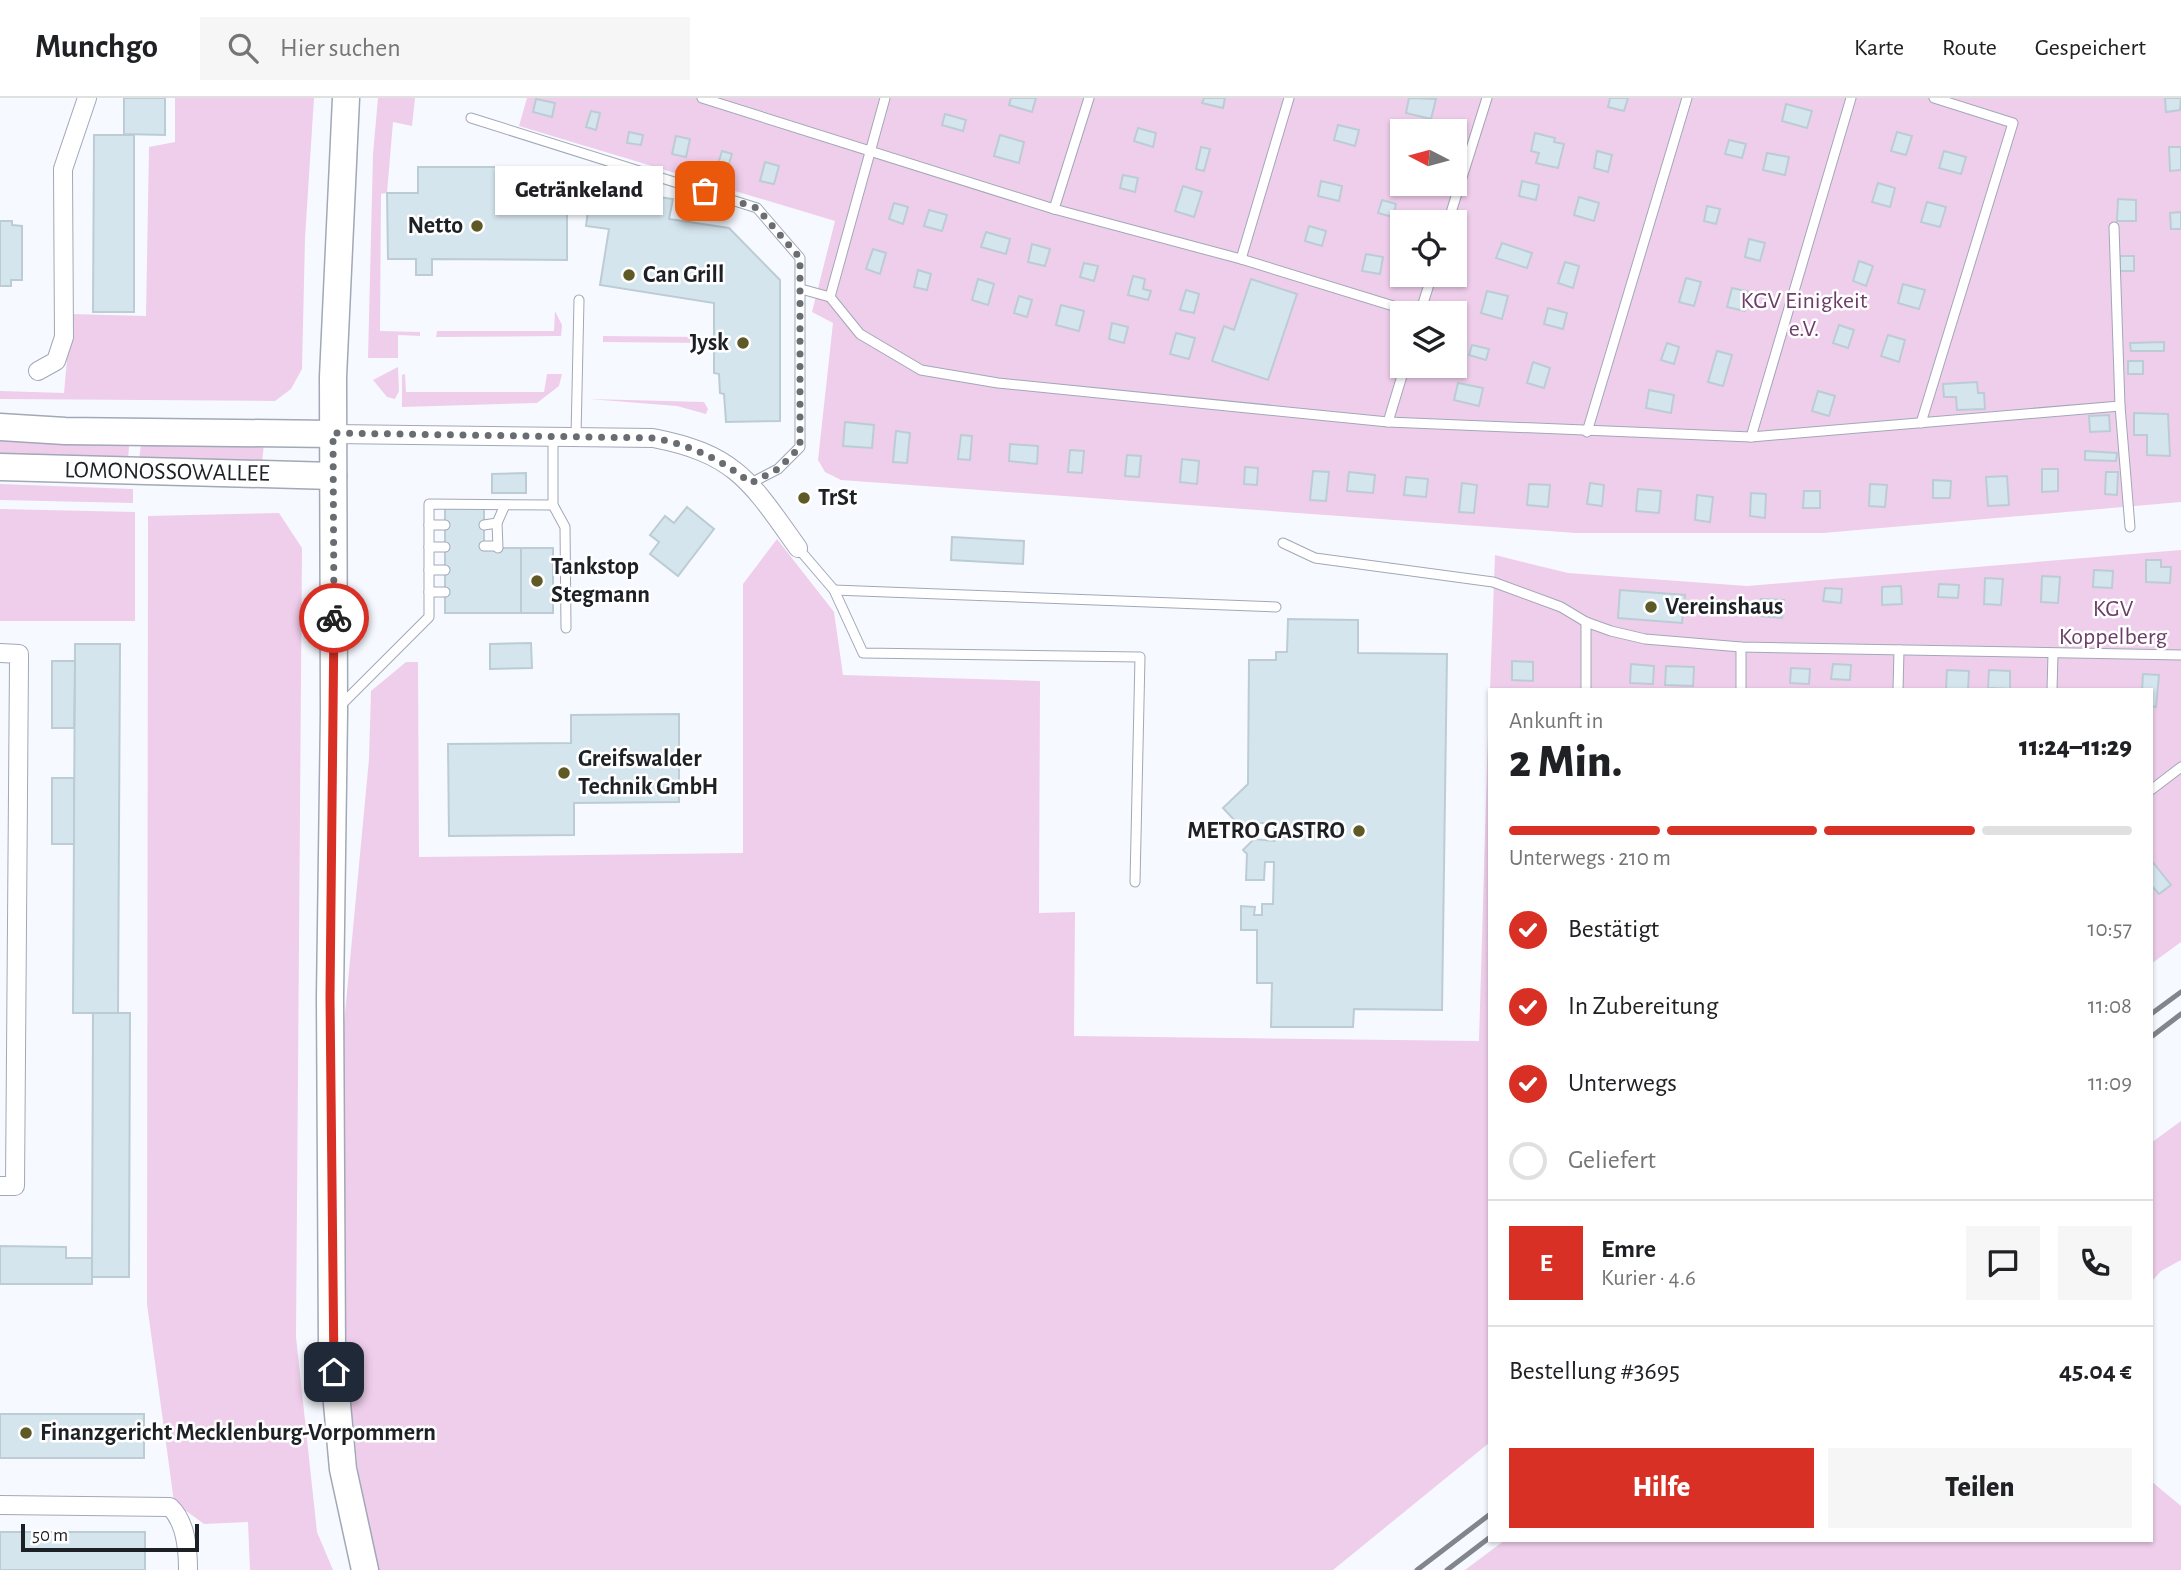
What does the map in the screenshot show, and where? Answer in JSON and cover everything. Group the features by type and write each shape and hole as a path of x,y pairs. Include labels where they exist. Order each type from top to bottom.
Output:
{"main road":[{"path":"346,98 334,314 334,712 330,997 332,1349 343,1469 365,1570"},
{"name":"LOMONOSSOWALLEE","path":"0,427 65,431 333,433"},
{"name":"LOMONOSSOWALLEE","path":"0,467 334,476"}],"street":[{"path":"38,371 56,361 64,337 63,169 87,98"},
{"path":"333,433 653,438 686,444 726,463 751,483 798,548"},
{"path":"0,653 19,654 8,1186"},
{"path":"0,1505 170,1507 178,1515 188,1550 188,1570"}],"lane":[{"path":"702,98 1054,209 1241,259 1390,304"},
{"path":"830,297 885,98"},
{"path":"1054,209 1089,98"},
{"path":"1241,259 1289,98"},
{"path":"1452,210 1487,98"},
{"path":"1587,432 1687,98"},
{"path":"1751,437 1851,98"},
{"path":"1921,423 2013,123 1934,98"},
{"path":"471,118 757,208 800,258 800,447 778,469 751,483"},
{"path":"2114,227 2120,406 2130,527"},
{"path":"801,289 830,297 860,334 921,370 998,383 1388,422 1751,437 2120,406"},
{"path":"576,436 579,300"},
{"path":"1388,422 1401,378"},
{"path":"553,435 553,505 565,527 566,628"},
{"path":"334,712 429,617 429,504 553,505"},
{"path":"484,546 497,547 497,523 505,505"},
{"path":"484,525 497,523"},
{"path":"429,525 445,525"},
{"path":"1283,543 1315,558 1493,582 1561,607 1587,622 1645,639 1741,647 2181,654"},
{"path":"429,547 445,547"},
{"path":"798,548 834,590 863,653 1140,657 1135,882"},
{"path":"429,570 445,570"},
{"path":"834,590 1276,607"},
{"path":"429,592 445,592"},
{"path":"1586,688 1587,622"},
{"path":"1741,647 1741,688"},
{"path":"1898,688 1899,650"},
{"path":"2052,688 2053,654"},
{"path":"2153,788 2181,767"}],"green space":[{"path":"175,98 314,98 305,238 302,369 291,389 275,401 0,399 0,391 64,393 71,314 146,316 149,147 175,142"},
{"path":"378,98 415,98 412,126 393,122 387,193 381,194 380,331 420,332 420,336 398,335 398,358 368,358 373,154"},
{"name":"KGV Einigkeit e.V.","path":"527,98 2181,98 2181,502 1823,533 1576,533 841,480 825,472 818,460 833,323 812,312 835,221 519,126"},
{"path":"555,311 562,325 561,336 436,337 437,331 554,331"},
{"path":"603,336 703,337 703,343 603,342"},
{"path":"398,367 399,391 395,399 387,397 373,380"},
{"path":"405,374 406,392 544,392 547,374 562,374 559,386 537,403 402,407 402,375"},
{"path":"589,399 704,402 708,409 706,414 677,406"},
{"path":"0,441 129,446 128,461 0,457"},
{"path":"141,444 264,444 262,462 139,460"},
{"path":"0,484 133,489 133,503 0,500"},
{"path":"0,509 135,512 135,621 0,621"},
{"path":"279,513 302,548 296,1337 317,1532 333,1570 250,1570 248,1522 204,1524 174,1502 147,1304 148,516"},
{"path":"777,539 834,612 843,675 1040,681 1039,913 1075,912 1074,1036 1479,1041 1488,731 1488,1444 1333,1570 378,1570 358,1471 346,1358 344,1024 369,759 371,691 406,662 418,662 419,857 743,853 743,584"},
{"name":"KGV Koppelberg","path":"2181,550 2181,942 2153,963 2153,688 1490,688 1495,555 1568,573 1747,586"},
{"path":"2181,1121 2181,1260 2161,1271 2153,1280 2153,1142"},
{"path":"2153,1483 2181,1506 2181,1570 1465,1570 1502,1542 2153,1542"}],"building":[{"path":"124,98 165,98 165,135 124,134"},
{"path":"1011,98 1036,98 1032,112 1009,105"},
{"path":"1204,98 1225,98 1223,108 1202,103"},
{"path":"1409,98 1436,99 1431,119 1406,113"},
{"path":"1610,98 1628,98 1624,111 1608,107"},
{"path":"2165,98 2181,98 2180,110 2166,112"},
{"path":"536,99 555,103 552,117 533,112"},
{"path":"1786,104 1812,111 1807,128 1782,121"},
{"path":"591,111 600,113 596,130 586,127"},
{"path":"945,114 966,120 963,131 942,125"},
{"path":"1338,125 1359,130 1355,146 1334,140"},
{"path":"1138,128 1156,133 1153,147 1134,141"},
{"path":"629,132 643,135 641,145 627,143"},
{"path":"1897,132 1912,136 1906,155 1891,151"},
{"path":"1535,133 1555,138 1554,142 1564,144 1558,168 1536,163 1539,153 1531,151"},
{"path":"94,135 134,135 134,312 93,312"},
{"path":"1000,135 1024,142 1019,163 994,156"},
{"path":"676,136 690,139 686,157 672,154"},
{"path":"1729,140 1746,144 1742,158 1725,154"},
{"path":"1201,147 1210,149 1204,171 1196,169"},
{"path":"2169,147 2181,147 2181,170 2170,171"},
{"path":"722,151 732,154 727,170 717,167"},
{"path":"1597,151 1612,155 1608,172 1594,168"},
{"path":"1944,151 1966,157 1961,174 1939,168"},
{"path":"1767,153 1789,157 1785,175 1763,170"},
{"path":"765,162 779,166 774,184 760,181"},
{"name":"Netto","path":"418,167 533,167 533,177 567,177 567,260 432,259 432,275 416,275 416,259 388,259 387,193 418,193"},
{"path":"1123,175 1138,178 1135,192 1120,188"},
{"path":"1321,181 1342,186 1339,201 1318,196"},
{"path":"1522,181 1539,185 1536,200 1519,196"},
{"path":"1878,183 1895,188 1890,207 1872,202"},
{"path":"1183,186 1202,192 1194,217 1175,211"},
{"path":"618,191 673,199 669,219 729,228 780,280 780,421 726,422 724,394 720,393 719,374 714,373 714,303 600,285 609,229 586,226 590,195 616,199"},
{"path":"1579,197 1599,203 1594,221 1574,215"},
{"path":"2118,199 2136,200 2136,221 2117,221"},
{"path":"1382,200 1396,204 1395,210 1390,210 1390,216 1378,213"},
{"path":"1927,202 1946,207 1940,227 1921,222"},
{"path":"894,203 908,207 903,224 889,219"},
{"path":"1707,206 1720,209 1716,224 1704,221"},
{"path":"929,210 947,215 942,231 924,226"},
{"path":"2181,212 2181,229 2171,229 2170,213"},
{"path":"0,221 12,221 12,225 22,226 22,280 11,280 11,286 0,286"},
{"path":"1309,226 1326,231 1322,246 1305,241"},
{"path":"986,232 1010,239 1006,254 981,247"},
{"path":"1749,239 1765,243 1760,261 1745,257"},
{"path":"1502,243 1532,253 1527,268 1496,258"},
{"path":"1032,244 1050,249 1045,266 1028,262"},
{"path":"873,249 886,253 880,274 866,269"},
{"path":"1366,254 1383,257 1380,274 1362,271"},
{"path":"2120,256 2134,256 2134,271 2120,271"},
{"path":"1859,261 1873,266 1866,286 1853,281"},
{"path":"1565,262 1579,266 1573,288 1558,283"},
{"path":"1084,263 1098,266 1094,281 1080,277"},
{"path":"918,270 931,274 927,290 914,287"},
{"path":"1133,276 1145,279 1143,289 1151,291 1148,300 1128,295"},
{"path":"1686,278 1701,282 1694,306 1679,302"},
{"path":"978,279 994,284 988,305 972,300"},
{"path":"1251,279 1297,294 1268,380 1212,361 1224,326 1234,330"},
{"path":"1903,284 1925,290 1919,309 1898,303"},
{"path":"1732,288 1750,292 1745,311 1727,307"},
{"path":"1186,290 1199,294 1194,313 1180,310"},
{"path":"1487,291 1508,296 1502,319 1481,313"},
{"path":"1019,296 1032,300 1027,317 1014,313"},
{"path":"1061,305 1084,311 1079,331 1056,325"},
{"path":"1548,308 1567,313 1563,329 1544,324"},
{"path":"1112,323 1128,327 1124,343 1109,339"},
{"path":"1839,325 1854,330 1848,348 1833,343"},
{"path":"1176,333 1195,338 1189,359 1170,354"},
{"path":"1888,335 1905,340 1899,362 1881,356"},
{"path":"2164,342 2164,351 2131,351 2130,343"},
{"path":"1667,343 1679,347 1674,364 1661,360"},
{"path":"1472,345 1489,349 1486,360 1469,355"},
{"path":"1717,351 1732,355 1723,386 1708,382"},
{"path":"2128,361 2143,361 2143,374 2128,374"},
{"path":"1533,362 1550,368 1544,388 1527,383"},
{"path":"1977,382 1978,393 1984,393 1985,409 1957,410 1956,397 1944,397 1943,384"},
{"path":"1458,383 1483,388 1479,406 1454,400"},
{"path":"1649,390 1674,395 1671,413 1646,408"},
{"path":"1818,391 1835,396 1829,416 1812,411"},
{"path":"2134,413 2168,414 2170,456 2147,455 2147,435 2134,435"},
{"path":"2109,415 2110,431 2090,432 2089,416"},
{"path":"845,422 874,425 872,448 843,446"},
{"path":"896,431 910,433 907,463 893,462"},
{"path":"961,435 972,436 970,460 958,459"},
{"path":"1010,444 1038,446 1037,464 1009,461"},
{"path":"1070,450 1084,451 1082,473 1068,472"},
{"path":"2085,451 2117,453 2116,461 2085,460"},
{"path":"1127,455 1141,456 1139,477 1125,476"},
{"path":"1182,459 1199,461 1197,484 1180,482"},
{"path":"1245,467 1258,468 1257,485 1244,484"},
{"path":"2042,469 2058,469 2058,491 2042,492"},
{"path":"1313,471 1329,472 1326,501 1310,500"},
{"path":"1349,472 1375,475 1373,493 1347,491"},
{"path":"2106,472 2118,472 2117,495 2105,494"},
{"path":"526,473 526,493 492,493 492,474"},
{"path":"2007,476 2009,505 1988,506 1986,477"},
{"path":"1406,477 1428,479 1426,497 1404,495"},
{"path":"1933,480 1951,481 1950,498 1933,498"},
{"path":"1462,483 1477,485 1474,513 1459,512"},
{"path":"1590,483 1604,485 1602,506 1587,504"},
{"path":"1529,484 1550,485 1548,507 1527,505"},
{"path":"1870,484 1887,485 1885,507 1869,506"},
{"path":"1638,489 1661,491 1659,513 1636,511"},
{"path":"1804,491 1820,491 1820,508 1803,508"},
{"path":"1751,493 1766,494 1765,518 1750,516"},
{"path":"1697,495 1713,497 1710,522 1695,520"},
{"path":"445,506 484,507 484,548 521,548 521,613 445,613"},
{"path":"687,507 714,529 678,576 650,554 659,542 650,535 665,516 674,523"},
{"path":"952,537 1024,541 1023,564 951,560"},
{"name":"Tankstop Stegmann","path":"521,548 553,548 553,613 521,613"},
{"path":"2146,560 2161,560 2161,567 2171,567 2170,583 2146,582"},
{"path":"2094,570 2113,571 2112,588 2093,587"},
{"path":"2042,576 2060,577 2058,603 2041,602"},
{"path":"1985,578 2003,579 2001,605 1984,604"},
{"path":"1939,584 1959,585 1958,598 1938,597"},
{"path":"1901,586 1902,604 1882,605 1882,587"},
{"path":"1825,588 1842,589 1841,603 1823,601"},
{"name":"Vereinshaus","path":"1620,590 1685,595 1682,623 1618,618"},
{"path":"1761,599 1784,600 1782,618 1760,616"},
{"name":"METRO GASTRO","path":"1288,619 1358,620 1358,653 1447,654 1442,1010 1354,1009 1353,1027 1271,1027 1272,983 1257,983 1257,930 1241,930 1241,906 1255,907 1254,915 1262,915 1262,904 1273,904 1274,862 1265,862 1264,880 1246,880 1247,854 1243,850 1254,839 1274,841 1274,823 1237,823 1223,808 1248,784 1249,660 1276,660 1276,652 1287,652"},
{"path":"531,643 532,668 490,669 490,644"},
{"path":"75,644 120,644 118,1013 73,1013"},
{"path":"52,661 75,661 74,728 52,728"},
{"path":"1512,661 1533,662 1533,681 1512,680"},
{"path":"1631,664 1654,666 1653,684 1630,683"},
{"path":"1833,664 1851,665 1850,680 1831,679"},
{"path":"1666,666 1694,667 1693,686 1665,685"},
{"path":"1791,668 1810,669 1809,684 1790,683"},
{"path":"1947,670 1969,671 1968,688 1946,688"},
{"path":"1989,670 2010,671 2010,688 1988,688"},
{"path":"2143,674 2159,675 2156,707 2153,706 2153,688 2142,688"},
{"name":"Greifswalder Technik GmbH","path":"679,714 679,802 574,803 574,835 449,836 448,744 571,743 571,715"},
{"path":"52,778 74,778 74,844 52,844"},
{"path":"2153,862 2171,885 2159,894 2153,887"},
{"path":"93,1013 130,1013 129,1277 92,1277"},
{"path":"0,1246 66,1247 66,1258 92,1258 92,1284 0,1284"},
{"path":"0,1414 144,1414 144,1458 0,1458"},
{"path":"0,1532 145,1532 145,1570 0,1570"}],"railway":[{"path":"2153,1013 2181,992"},
{"path":"2153,1035 2181,1014"},
{"path":"1417,1570 1488,1516"},
{"path":"1447,1570 1488,1539"}],"way so far":[{"path":"334,618 333,433 653,438 686,444 726,463 751,483 778,469 800,447 800,258 757,208 705,191"}],"place":[{"name":"Getränkeland","path":"705,191"},
{"name":"Netto","path":"477,226"},
{"name":"Can Grill","path":"629,275"},
{"name":"Jysk","path":"743,343"},
{"name":"TrSt","path":"804,498"},
{"name":"Tankstop Stegmann","path":"537,581"},
{"name":"Vereinshaus","path":"1651,607"},
{"name":"Greifswalder Technik GmbH","path":"564,773"},
{"name":"METRO GASTRO","path":"1359,831"},
{"name":"Finanzgericht Mecklenburg-Vorpommern","path":"26,1433"}],"route":[{"path":"334,618 330,997 334,1372"}]}
